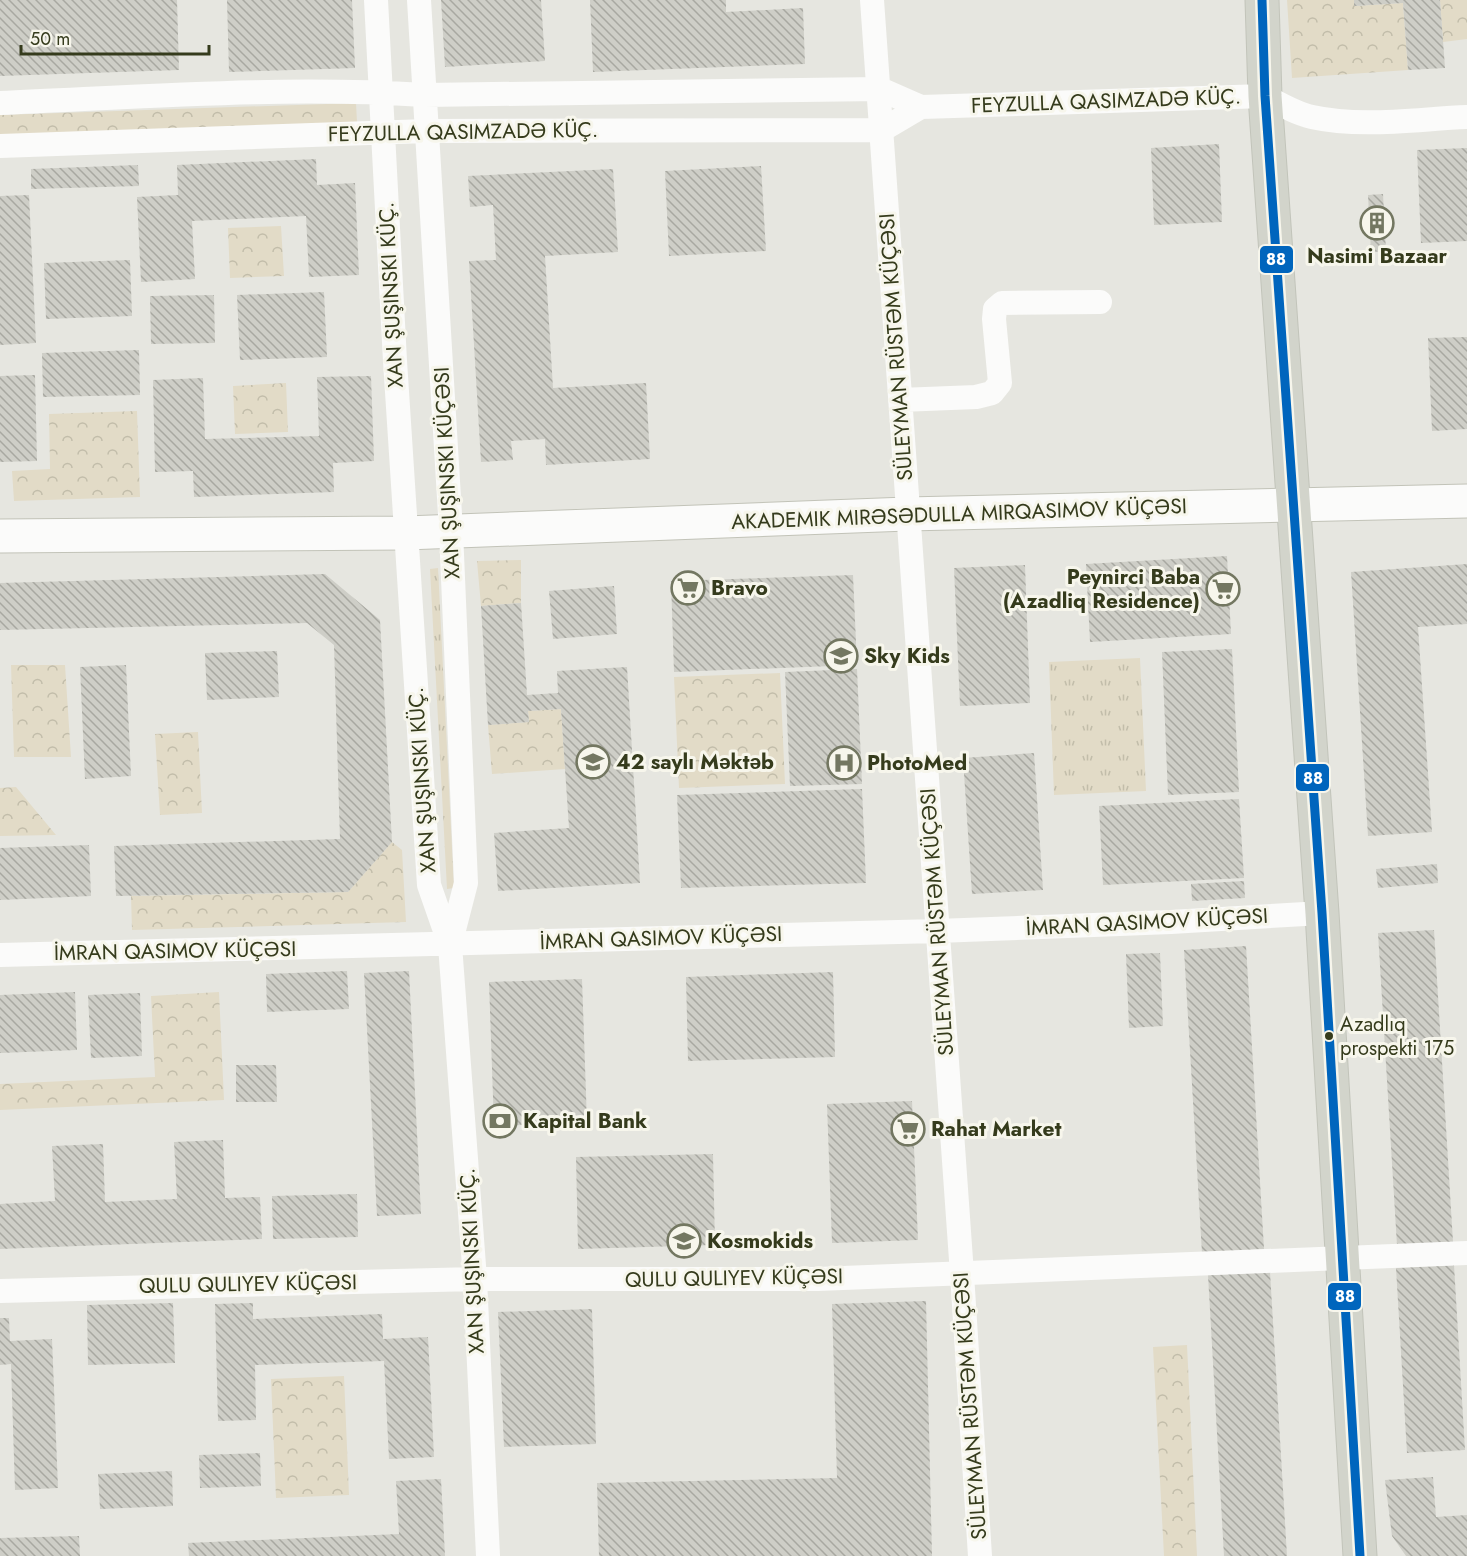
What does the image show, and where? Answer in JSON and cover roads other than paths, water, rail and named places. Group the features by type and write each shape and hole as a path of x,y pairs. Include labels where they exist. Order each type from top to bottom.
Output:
{"main road":[{"path":"1262,0 1265,96 1322,913 1360,1556"}],"street":[{"name":"XAN ŞUŞINSKI KÜÇ.","path":"376,0 406,533 429,885 450,945 475,1279 488,1556"},
{"name":"XAN ŞUŞINSKI KÜÇƏSI","path":"419,0 451,531 466,883 450,945"},
{"name":"SÜLEYMAN RÜSTƏM KÜÇƏSI","path":"872,0 880,89 907,514 980,1556"},
{"path":"0,103 215,93 380,92 424,95 880,89 921,107 1265,96 1293,111 1331,120 1378,121 1467,117"},
{"path":"0,146 427,131 882,130 921,107"},
{"path":"900,400 976,397 992,393 1000,383 994,320 995,309 1002,303 1100,302"},
{"path":"0,536 406,533 907,514 1467,501"},
{"path":"0,955 450,945 662,936 937,931 1171,922 1322,913"},
{"name":"QULU QULIYEV KÜÇƏSI","path":"0,1291 475,1279 818,1279 1467,1253"}],"place":[{"name":"Nasimi Bazaar","path":"1377,223"},
{"name":"Bravo","path":"688,588"},
{"name":"Peynirci Baba (Azadliq Residence)","path":"1223,589"},
{"name":"Sky Kids","path":"841,656"},
{"name":"42 saylı Məktəb","path":"593,762"},
{"name":"PhotoMed","path":"844,763"},
{"name":"Azadlıq prospekti 175","path":"1329,1036"},
{"name":"Kapital Bank","path":"500,1121"},
{"name":"Rahat Market","path":"908,1129"},
{"name":"Kosmokids","path":"684,1241"}]}
